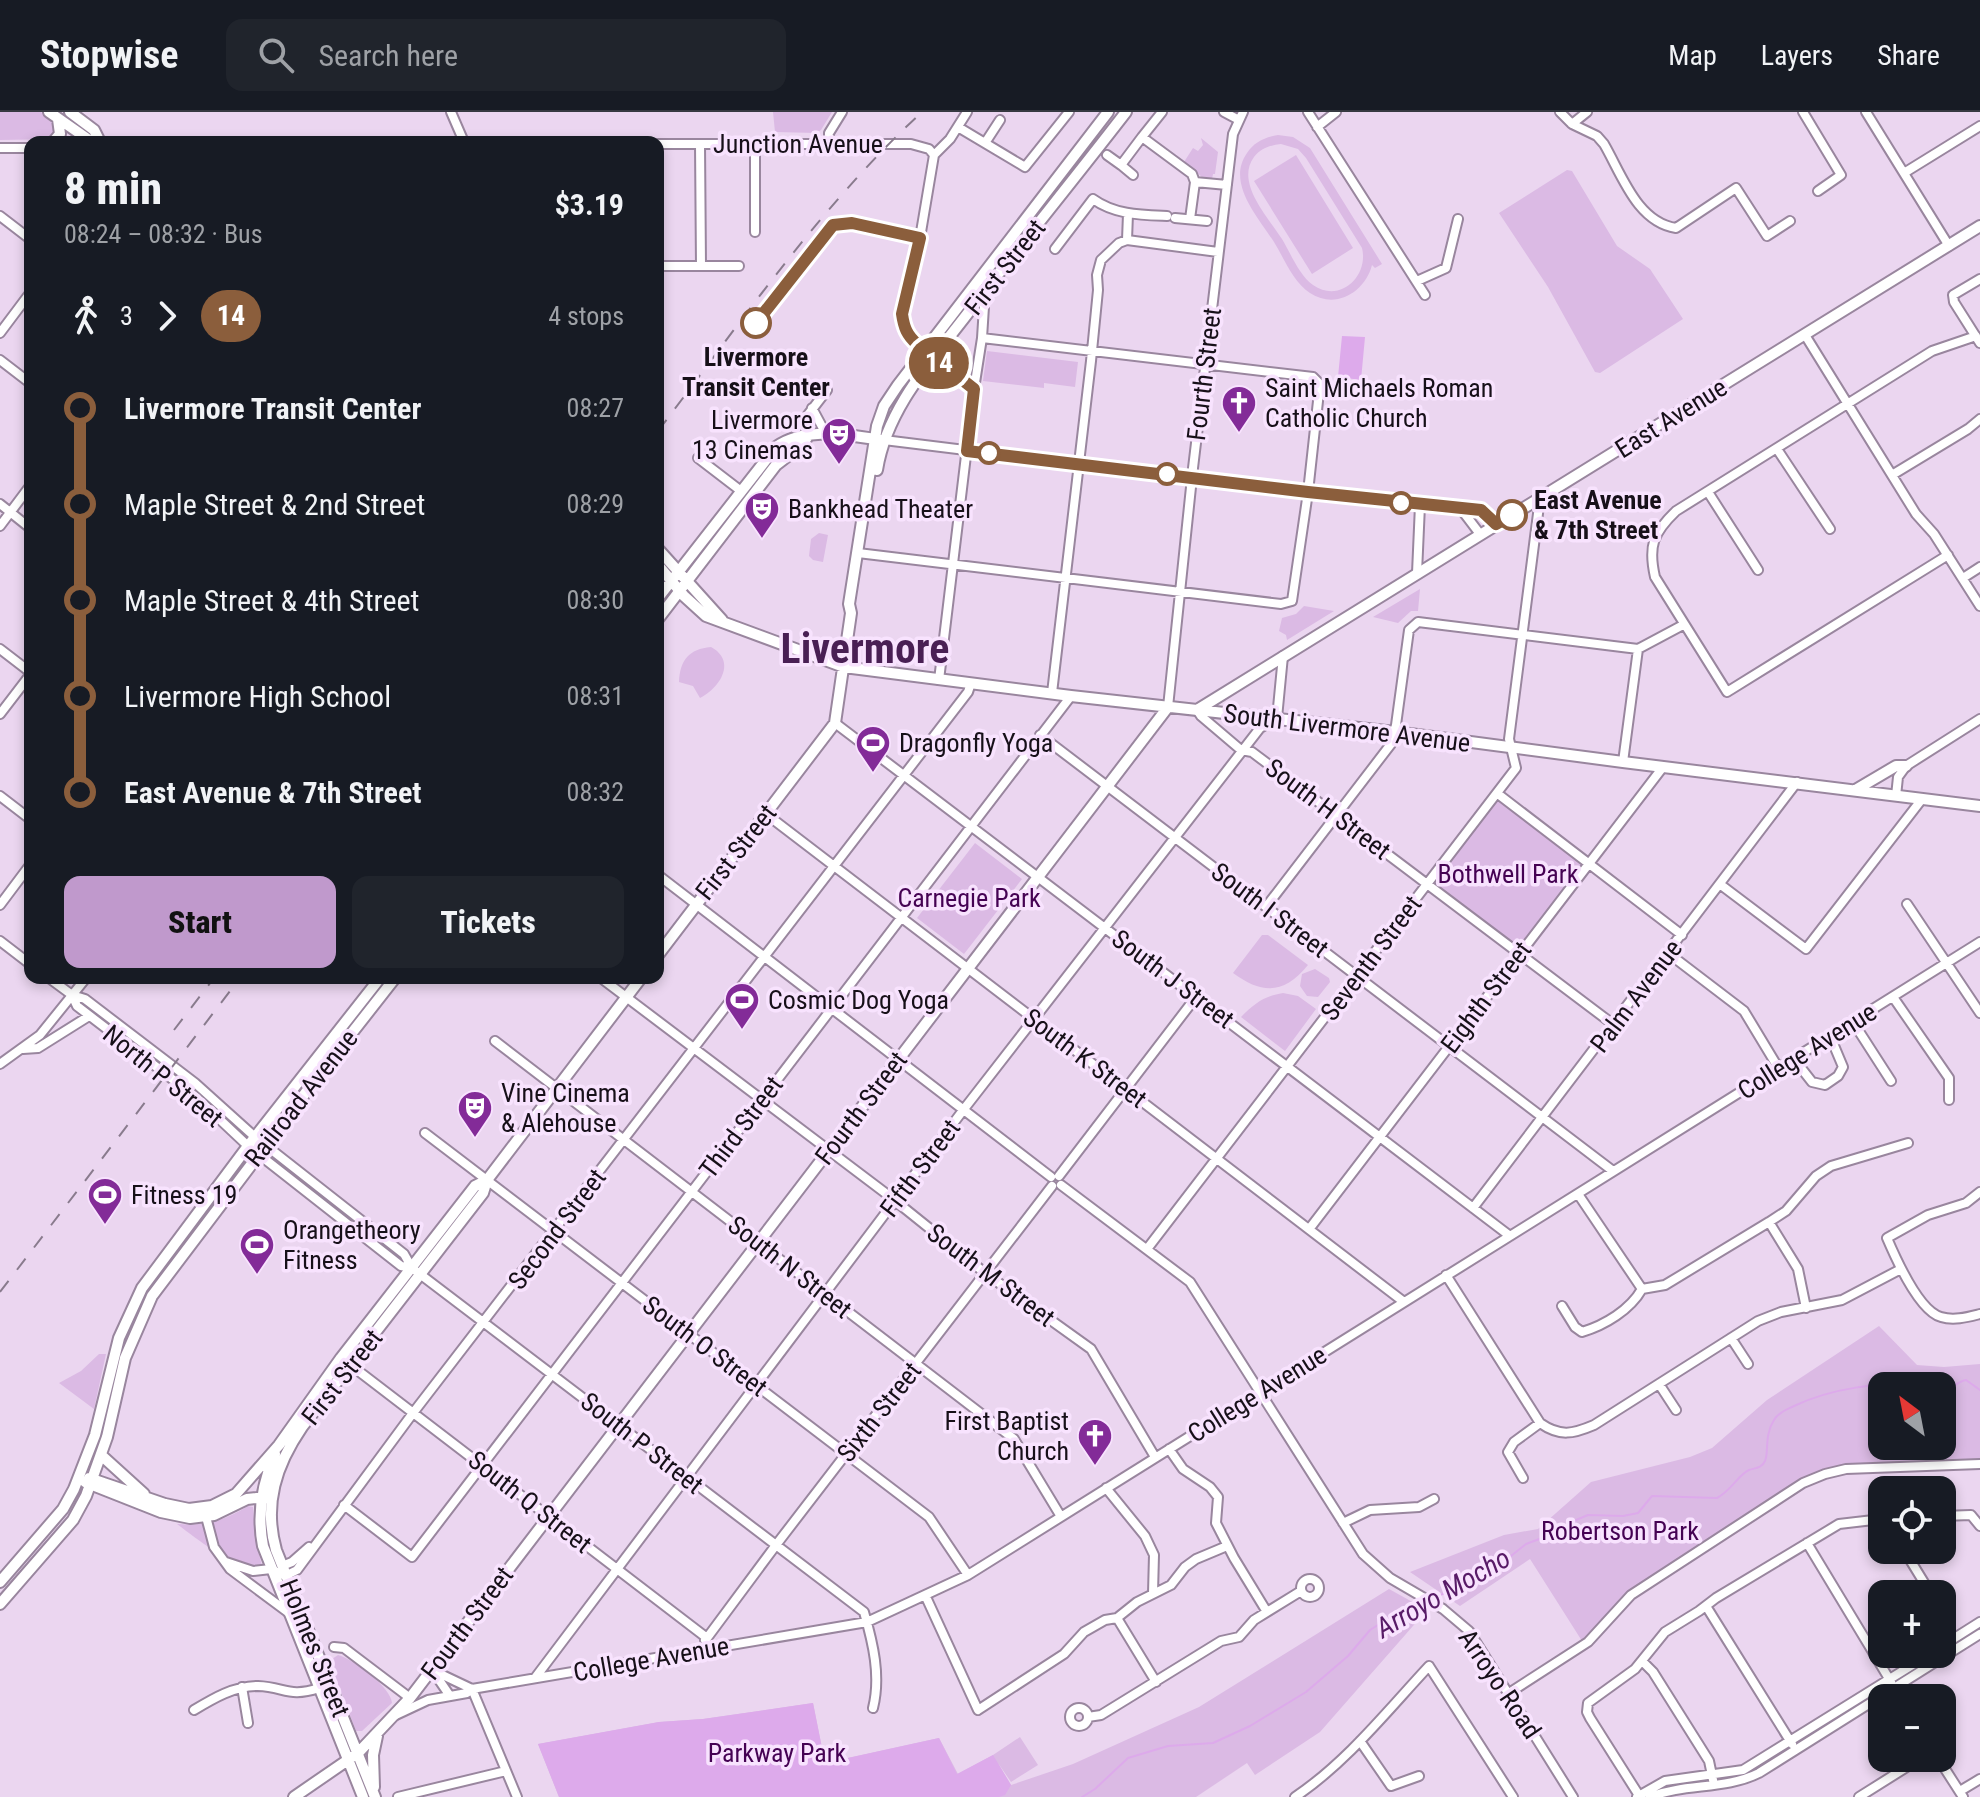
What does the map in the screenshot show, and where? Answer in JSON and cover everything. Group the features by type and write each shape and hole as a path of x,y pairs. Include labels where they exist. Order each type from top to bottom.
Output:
{"main road":[{"path":"70,112 94,130 97,136"},
{"name":"First Street","path":"880,440 877,426 884,406 1108,112"},
{"name":"First Street","path":"664,947 835,723 851,613 849,604 880,440 902,402 985,290 1126,112"},
{"path":"54,116 58,136"},
{"path":"54,116 83,136"},
{"name":"East Avenue","path":"1197,710 1980,226"},
{"path":"664,587 776,447 797,435 826,434 880,440"},
{"path":"664,611 776,465 802,445 808,436"},
{"path":"664,559 675,576"},
{"path":"664,569 675,576"},
{"name":"South Livermore Avenue","path":"675,576 722,620 747,634 844,667 1395,732 1980,806"},
{"name":"Fourth Street","path":"294,1797 353,1757 377,1736 410,1698 1168,707"},
{"path":"1855,790 1896,766 1906,766"},
{"name":"Railroad Avenue","path":"0,1582 63,1509 79,1477 95,1435 114,1350 134,1304 159,1263 375,984"},
{"name":"Railroad Avenue","path":"0,1604 73,1520 92,1482 125,1358 143,1312 171,1268 390,984"},
{"name":"First Street","path":"267,1497 266,1478 279,1445 294,1420 346,1361 416,1271 475,1186 487,1180 637,984"},
{"name":"First Street","path":"267,1497 287,1450 346,1361"},
{"name":"First Street","path":"204,1513 236,1494 279,1445"},
{"path":"101,1455 145,1496"},
{"path":"79,1477 170,1515 223,1512 247,1499 267,1497"},
{"path":"92,1482 204,1513"},
{"name":"Holmes Street","path":"267,1497 289,1613 319,1688 353,1757"},
{"name":"Holmes Street","path":"279,1570 370,1796"},
{"path":"370,1796 377,1736"}],"street":[{"path":"451,112 461,136"},
{"path":"829,144 829,133 842,112"},
{"path":"967,112 950,139 934,155 920,238 902,314 905,330 924,350 974,389"},
{"path":"958,127 1025,167 1069,112"},
{"path":"1121,165 1162,112"},
{"path":"1224,112 1241,116"},
{"path":"1308,112 1425,295"},
{"path":"1317,127 1336,112"},
{"path":"1572,124 1587,112"},
{"path":"1803,112 1841,175 1818,191"},
{"path":"1866,112 1949,246"},
{"path":"1560,113 1572,124 1597,136 1640,207 1660,225 1676,228 1736,188 1767,236 1790,221"},
{"name":"Fourth Street","path":"1168,707 1218,252 1233,134 1241,116"},
{"path":"985,143 1000,120"},
{"path":"1904,173 1980,126"},
{"path":"1142,137 1192,174 1195,182 1190,219"},
{"path":"755,143 755,232"},
{"name":"Junction Avenue","path":"664,144 911,144 929,149 934,155"},
{"path":"700,144 701,266"},
{"path":"0,148 24,148"},
{"path":"1107,155 1133,175"},
{"path":"1195,182 1227,185"},
{"path":"1055,249 1093,199 1128,214 1207,221"},
{"path":"1127,240 1128,214"},
{"path":"0,216 24,234"},
{"path":"1417,281 1446,268 1458,219"},
{"path":"1052,693 1101,260 1119,243 1127,240 1218,252"},
{"path":"664,266 739,266"},
{"path":"1948,555 1727,692 1655,577 1652,551 1654,538 1661,526 1676,511 1932,351 1978,340 1954,302 1953,295 1980,279"},
{"path":"939,680 982,338 985,290"},
{"path":"0,333 24,301"},
{"path":"1805,335 1916,514 1948,555 1980,606"},
{"path":"860,553 1281,604 1292,601 1308,492 1319,383 1313,377 982,338"},
{"path":"0,360 24,378"},
{"path":"808,436 806,422 812,408 827,390"},
{"path":"812,408 826,434"},
{"path":"1892,475 1980,419"},
{"path":"880,440 1481,510 1496,524"},
{"path":"1777,449 1830,529"},
{"path":"698,458 741,491"},
{"path":"1708,492 1758,570"},
{"path":"0,526 24,494"},
{"name":"Seventh Street","path":"1147,1249 1516,768 1509,739 1540,498"},
{"path":"0,504 24,523"},
{"path":"1417,573 1420,505"},
{"path":"1460,509 1480,534"},
{"path":"1963,578 1980,567"},
{"path":"1266,907 1391,744 1409,630 1418,622 1638,649 1683,625"},
{"path":"0,649 24,669"},
{"path":"1623,762 1638,649"},
{"path":"1277,718 1283,656"},
{"path":"0,714 24,682"},
{"name":"Second Street","path":"279,1570 297,1570 313,1544 967,693 971,683"},
{"name":"Third Street","path":"344,1505 412,1557 1071,696"},
{"name":"South H Street","path":"1197,710 1241,750 1252,752 1614,1025"},
{"name":"Fifth Street","path":"535,1678 964,1109 1106,929 1241,750 1260,728 1277,718"},
{"path":"1896,796 1898,777 1906,766 1980,719"},
{"name":"South J Street","path":"835,723 1510,1236"},
{"name":"South I Street","path":"1040,735 1613,1171"},
{"name":"Eighth Street","path":"1310,1228 1663,767"},
{"name":"Palm Avenue","path":"1473,1208 1797,782"},
{"path":"1498,794 1682,935"},
{"path":"0,796 24,814"},
{"path":"1721,885 1806,949 1922,799"},
{"name":"South K Street","path":"766,814 1404,1302"},
{"path":"0,905 24,873"},
{"name":"Arroyo Road","path":"664,880 1190,1282 1363,1554 1386,1574 1443,1609 1469,1631 1573,1797"},
{"path":"1907,904 1980,1013"},
{"path":"0,941 24,959"},
{"name":"College Avenue","path":"396,1715 423,1702 467,1693 472,1689 867,1622 926,1597 968,1575 1980,942"},
{"path":"1668,953 1744,1011 1779,1069"},
{"name":"North P Street","path":"57,984 72,995 85,999 195,1083 252,1142"},
{"path":"0,1064 40,1035 81,984"},
{"name":"South M Street","path":"609,984 829,1150 985,1273 1091,1349 1155,1457"},
{"name":"North P Street","path":"72,995 77,1006 89,1016 262,1149"},
{"name":"Sixth Street","path":"707,1638 1196,997"},
{"path":"1893,997 1949,1078 1949,1100"},
{"path":"22,1050 38,1048 89,1016"},
{"path":"1853,1022 1891,1081"},
{"path":"1794,1059 1812,1082 1825,1085 1838,1076 1843,1067 1830,1036"},
{"name":"South N Street","path":"495,1041 1014,1439 1060,1515"},
{"name":"South O Street","path":"425,1133 929,1517 968,1575"},
{"path":"1642,1289 1665,1285 1786,1211 1816,1176 1831,1166 1908,1143"},
{"name":"South P Street","path":"262,1149 404,1254 416,1271 864,1612 867,1622"},
{"path":"1980,1192 1966,1203 1928,1215 1887,1238 1901,1269 1924,1303 1939,1317 1952,1319 1980,1314"},
{"path":"1578,1194 1642,1289"},
{"path":"1769,1222 1798,1269 1806,1308"},
{"path":"1446,1275 1540,1423 1551,1431 1571,1434 1594,1425 1758,1321 1781,1312 1842,1300 1901,1269"},
{"path":"1562,1306 1575,1327 1582,1332 1634,1304 1642,1289"},
{"path":"1731,1338 1748,1364"},
{"name":"South Q Street","path":"346,1361 707,1638"},
{"path":"1659,1384 1676,1410"},
{"path":"1523,1478 1508,1452 1514,1442 1540,1423"},
{"path":"1169,1449 1183,1469 1210,1487 1218,1497 1216,1523 1267,1612"},
{"path":"1509,1693 1588,1642 1631,1595 1803,1483 1846,1469 1980,1464"},
{"path":"1106,1488 1145,1536 1154,1555 1153,1593"},
{"path":"1343,1523 1370,1510 1419,1507 1434,1499"},
{"path":"204,1513 211,1541 230,1569 289,1613"},
{"path":"1956,1516 1971,1515 1980,1526"},
{"path":"1868,1520 1845,1521 1665,1632 1642,1661 1621,1680 1592,1699 1587,1707 1590,1718 1638,1796 1665,1781 1750,1778 1908,1668"},
{"path":"1807,1543 1891,1679 1891,1684"},
{"path":"926,1597 978,1710 1064,1654 1084,1632 1105,1620 1117,1618 1137,1602 1171,1585 1196,1559 1227,1546"},
{"path":"226,1562 253,1571 279,1570"},
{"path":"1088,1717 1101,1715 1221,1641 1239,1637 1254,1620 1301,1591"},
{"path":"1706,1606 1793,1746"},
{"path":"1117,1618 1156,1682"},
{"path":"867,1622 878,1690 873,1708"},
{"path":"1956,1637 1980,1622"},
{"path":"1901,1684 1980,1634"},
{"path":"698,1650 707,1638"},
{"path":"334,1647 344,1648 410,1698"},
{"path":"1642,1661 1653,1672 1709,1761 1713,1779"},
{"path":"1295,1797 1360,1741 1429,1666 1513,1797"},
{"path":"432,1670 472,1689 517,1797"},
{"path":"432,1670 450,1696"},
{"path":"242,1687 248,1723"},
{"path":"194,1710 226,1692 242,1687 267,1687 297,1694 319,1688"},
{"path":"1793,1746 1868,1703"},
{"path":"1360,1741 1391,1786 1401,1785 1419,1776"},
{"path":"398,1797 506,1771"},
{"path":"1859,1797 1899,1772"},
{"path":"1947,1772 1962,1794 1980,1779"},
{"path":"1650,1797 1713,1779"},
{"path":"1310,1787 1317,1797"}],"green space":[{"path":"0,112 41,112 62,127 60,136 24,136 24,140 0,140"},
{"path":"773,112 832,112 816,133 775,132"},
{"path":"1278,135 1293,137 1310,148 1382,264 1375,268 1372,265 1363,283 1348,296 1330,300 1304,288 1253,211 1242,188 1241,164 1247,153 1260,141","holes":["1281,144 1298,149 1362,248 1363,258 1357,277 1342,289 1323,290 1308,281 1251,189 1249,167 1260,151"]},
{"path":"1201,138 1218,152 1212,179 1202,177 1184,162 1193,148 1198,151 1203,145"},
{"path":"1296,155 1353,248 1312,274 1254,181"},
{"path":"1567,170 1572,171 1617,246 1650,269 1683,319 1600,373 1595,372 1548,287 1499,213"},
{"path":"987,351 1078,362 1075,387 1044,383 1044,388 983,381"},
{"path":"819,533 828,535 823,562 809,556 811,539"},
{"path":"1420,589 1418,611 1411,611 1398,623 1373,617"},
{"path":"1304,606 1334,611 1287,640 1286,635 1279,631 1282,618 1296,614"},
{"path":"711,647 723,659 723,674 714,688 700,698 693,686 679,682 680,674 691,653"},
{"name":"Bothwell Park","path":"1498,794 1589,863 1520,954 1428,883"},
{"name":"Carnegie Park","path":"975,843 1022,879 964,954 917,918"},
{"path":"1262,935 1268,935 1308,965 1290,982 1273,988 1254,985 1233,973"},
{"path":"1315,969 1330,982 1318,997 1307,996 1300,986 1302,974"},
{"path":"1283,993 1298,996 1316,1009 1285,1051 1241,1017 1260,1001"},
{"name":"Robertson Park","path":"1879,1326 1917,1365 1944,1367 1980,1364 1980,1459 1840,1466 1818,1473 1766,1502 1630,1591 1593,1634 1582,1641 1530,1559 1460,1606 1410,1572 1504,1535 1538,1529 1591,1482 1690,1457 1712,1448 1767,1400"},
{"path":"99,1354 106,1354 94,1409 59,1383 81,1371"},
{"path":"248,1506 253,1507 260,1568 226,1558 177,1524 214,1521"},
{"name":"Parkway Park","path":"1389,1589 1427,1610 1320,1732 1255,1775 1247,1763 1196,1797 559,1797 538,1744 659,1722 703,1719 813,1703 825,1763 939,1738 958,1774 1020,1737 1038,1765 1011,1782 998,1763 1011,1785 1073,1764 1199,1707"},
{"path":"338,1655 370,1674 385,1689 392,1703 362,1731 356,1731 329,1661"}],"shaded area":[{"path":"1342,336 1365,337 1361,380 1338,377"},
{"path":"813,1703 825,1763 939,1738 957,1774 993,1755 1011,1785 1005,1795 999,1797 559,1797 538,1744 659,1722 703,1719"}],"waterway":[{"name":"Arroyo Mocho","path":"1956,1384 1966,1380 1980,1390"},
{"name":"Arroyo Mocho","path":"1431,1599 1487,1575 1526,1544 1566,1529 1588,1515 1638,1513 1652,1496 1717,1498 1745,1472 1764,1463 1771,1426 1782,1412 1824,1395 1868,1386"},
{"name":"Arroyo Mocho","path":"1082,1797 1128,1758 1168,1746 1213,1743 1250,1726 1306,1692 1348,1656 1370,1630 1392,1616 1425,1602"}],"railway":[{"path":"664,423 816,225 922,112"},
{"path":"174,1030 209,984"},
{"path":"0,1292 235,984"}],"bus line":[{"name":"14","path":"756,323 833,225 852,223 920,238 902,314 903,324 909,337 974,389 967,451 1481,510 1496,524 1512,515"}],"place":[{"name":"Livermore Transit Center","path":"756,323"},
{"name":"Saint Michaels Roman Catholic Church","path":"1239,434"},
{"name":"Livermore 13 Cinemas","path":"839,466"},
{"name":"East Avenue & 7th Street","path":"1512,515"},
{"name":"Bankhead Theater","path":"762,540"},
{"name":"Dragonfly Yoga","path":"873,774"},
{"name":"Cosmic Dog Yoga","path":"742,1031"},
{"name":"Vine Cinema & Alehouse","path":"475,1139"},
{"name":"Fitness 19","path":"105,1226"},
{"name":"Orangetheory Fitness","path":"257,1276"},
{"name":"First Baptist Church","path":"1095,1467"}],"district":[{"name":"Livermore","path":"865,648"}]}
